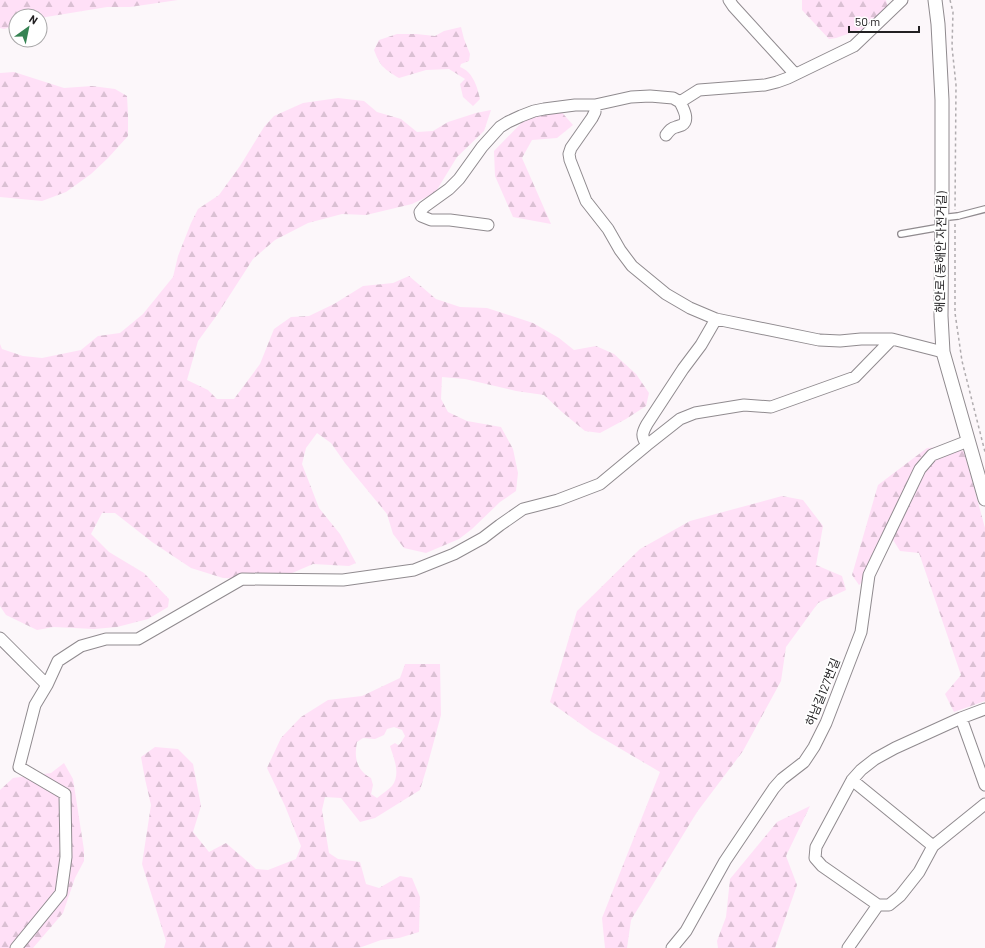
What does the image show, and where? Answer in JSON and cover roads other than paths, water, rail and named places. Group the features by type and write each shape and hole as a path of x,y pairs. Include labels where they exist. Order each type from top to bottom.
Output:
{"street":[{"path":"729,0 795,74"},
{"path":"680,102 699,90 765,85 777,82 795,74 854,46 902,0"},
{"name":"해안로 (동해안 자전거길)","path":"935,0 938,24 949,219 940,316 943,352 985,499"},
{"path":"488,225 450,220 431,220 421,216 420,212 424,207 449,189 459,179 482,147 500,127 508,122 534,111 544,109 575,105 595,105 650,96 673,98 680,102 686,117 685,122 682,125 669,130 666,135"},
{"path":"595,105 595,112 592,118 571,148 569,154 570,160 586,200 608,229 620,250 632,266 666,294 690,308 716,319 819,340 840,341 892,339 943,352"},
{"path":"647,444 643,439 643,431 683,369 701,345 716,319"},
{"path":"16,948 61,893 66,857 65,794 19,767 35,705 47,685 58,661 82,646 106,638 138,639 242,579 343,580 414,570 454,554 483,538 523,509 558,500 600,484 647,444 680,419 695,413 744,405 771,407 855,377 892,339"},
{"name":"하남길127번길","path":"672,948 686,931 725,861 774,788 782,779 804,762 814,747 826,723 861,632 869,575 920,469 932,455 968,441"},
{"path":"0,638 47,685"},
{"path":"985,709 895,748 874,759 861,770 852,780 816,847 815,858 822,866 878,905 889,905 900,896 919,872 933,846 985,804"},
{"path":"962,718 985,785"},
{"path":"852,780 933,846"},
{"path":"848,948 878,905"}],"lane":[{"path":"901,234 985,209"}]}
